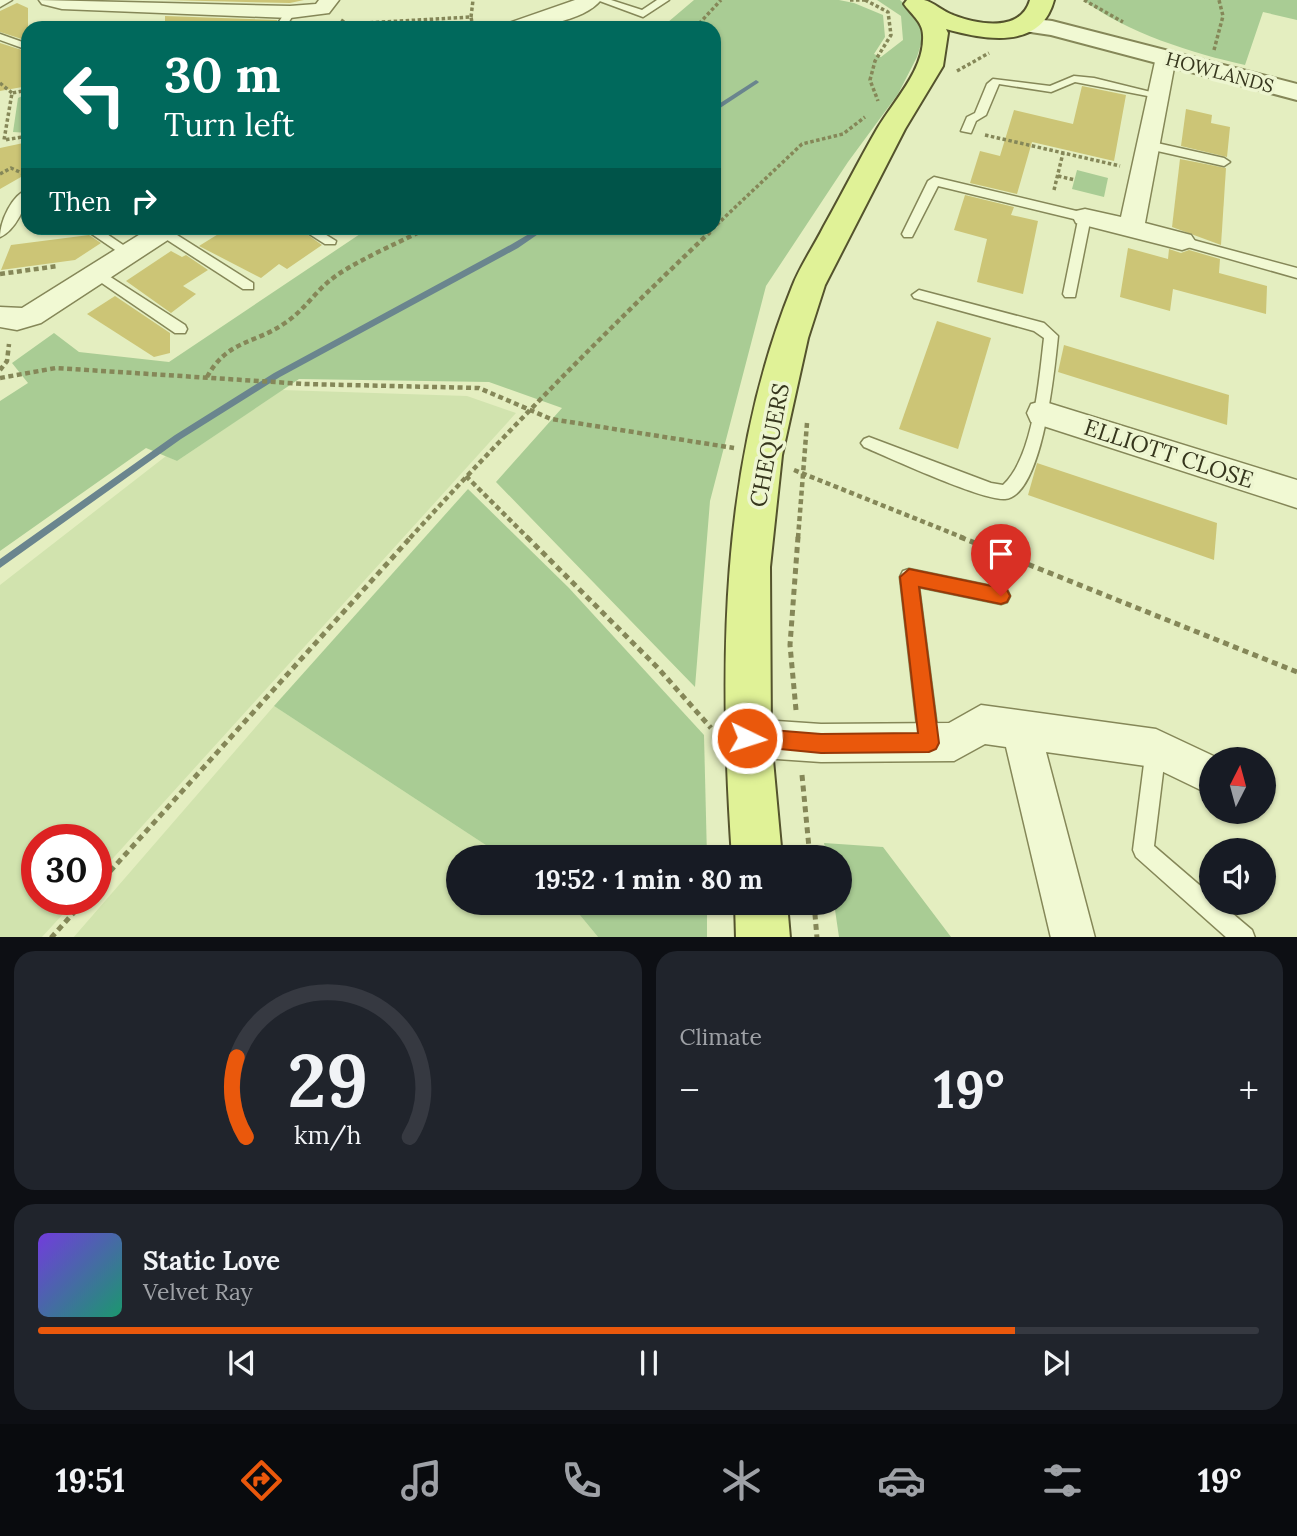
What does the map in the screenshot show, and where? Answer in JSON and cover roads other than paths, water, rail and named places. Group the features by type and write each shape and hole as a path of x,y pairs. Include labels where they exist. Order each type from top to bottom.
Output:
{"main road":[{"path":"919,7 954,25 993,40 1026,25 1042,10 1042,0"},
{"name":"CHEQUERS","path":"919,7 936,33 942,70"},
{"name":"CHEQUERS","path":"756,845 747,738 749,567 763,455 791,338 809,285 891,130 942,70 954,45 993,40"},
{"path":"762,915 764,937"}],"street":[{"path":"49,0 161,7 201,4 286,18 326,5"},
{"path":"548,21 591,0"},
{"name":"HOWLANDS","path":"1042,0 1154,54"},
{"path":"150,21 161,7"},
{"name":"HOWLANDS","path":"1026,25 1052,28 1297,92"},
{"path":"1131,229 1158,95 1154,54"},
{"path":"1085,217 1182,241"},
{"path":"0,317 17,320 31,316 156,235"},
{"name":"ELLIOTT CLOSE","path":"1042,413 1297,494"},
{"path":"747,738 821,743 954,742 981,724 1156,748 1199,769"},
{"path":"1021,729 1073,937"}],"lane":[{"path":"602,0 637,14 648,13 664,0"},
{"path":"0,37 21,44"},
{"path":"967,131 971,119 980,115 992,84 997,81 1051,89 1074,79 1158,95"},
{"path":"1148,145 1224,162"},
{"path":"908,234 934,181 1085,217 1070,294"},
{"path":"0,233 12,222 21,197"},
{"path":"100,235 129,253"},
{"path":"174,235 248,286"},
{"path":"319,235 330,241"},
{"path":"1182,241 1297,273"},
{"path":"98,274 180,329"},
{"path":"869,443 990,490 1006,492 1021,478 1042,413 1051,336 1040,327 919,295"},
{"path":"929,743 909,577 1001,596"},
{"path":"1156,748 1143,850 1244,937"}],"waterway":[{"path":"721,105 756,82"},
{"path":"0,564 178,437 277,375 532,235"}]}
